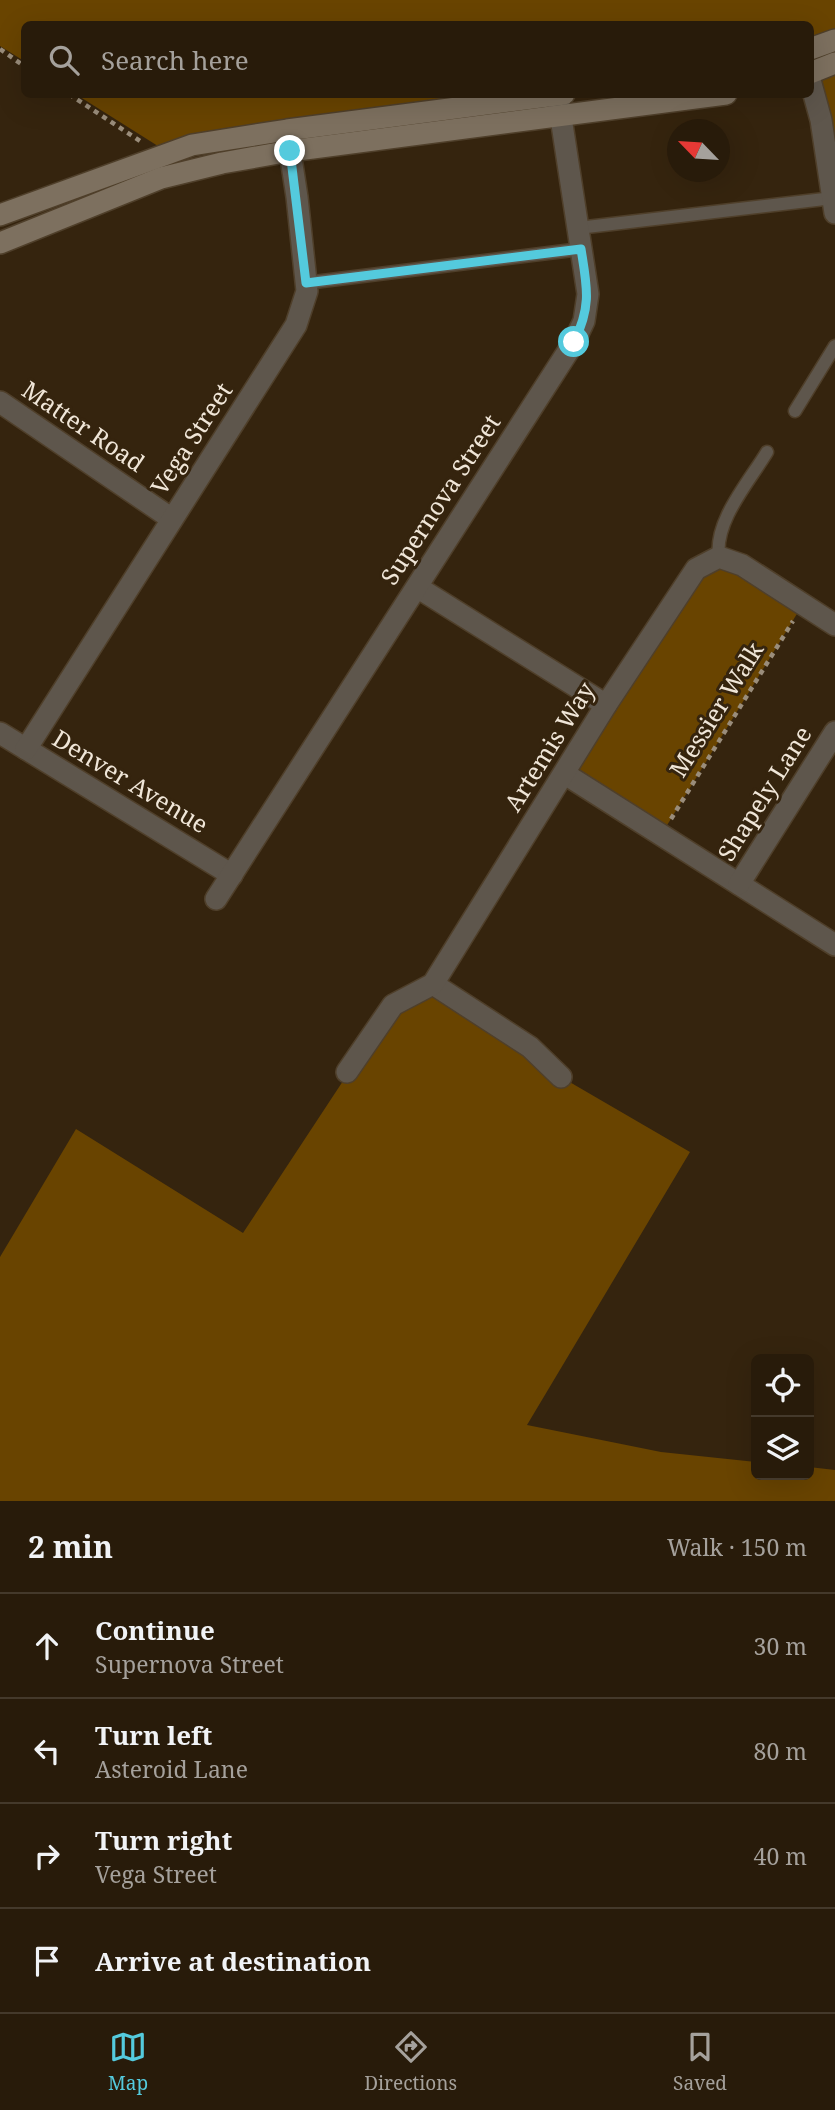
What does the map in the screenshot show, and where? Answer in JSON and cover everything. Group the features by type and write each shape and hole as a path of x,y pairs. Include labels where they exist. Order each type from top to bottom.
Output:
{"street":[{"path":"814,48 835,40"},
{"path":"814,72 835,64"},
{"path":"814,95 821,120 834,206"},
{"path":"0,243 161,178 222,163 289,141 543,98"},
{"name":"Supernova Street","path":"216,899 584,321 588,294 567,147 560,117 561,98"},
{"path":"0,215 161,155 219,140 289,141 560,117 697,98"},
{"name":"Vega Street","path":"26,749 296,325 307,291 289,141"},
{"name":"Matter Road","path":"0,402 172,519"},
{"path":"719,557 742,565 835,625"},
{"name":"Artemis Way","path":"433,984 606,705 696,569 719,557"},
{"path":"416,587 606,705"},
{"name":"Shapely Lane","path":"739,884 835,732"},
{"name":"Denver Avenue","path":"0,733 232,875"},
{"path":"565,774 835,945"},
{"path":"347,1072 393,1004 433,984 530,1047 561,1077"}],"lane":[{"path":"306,283 580,239 834,206"},
{"path":"795,411 835,346"},
{"path":"719,557 717,542 723,522 767,452"}],"path":[{"path":"0,50 21,63"},
{"path":"75,98 161,155"},
{"name":"Messier Walk","path":"661,835 803,604"}],"shaded area":[{"path":"0,0 835,0 835,40 814,48 814,21 21,21 21,59 0,46"},
{"path":"835,63 835,213 814,97 814,78"},
{"path":"82,98 544,98 169,153"},
{"path":"711,560 803,604 661,835 565,774"},
{"path":"433,984 561,1077 690,1152 527,1425 661,1452 751,1461 751,1480 814,1480 814,1468 835,1470 835,1501 0,1501 0,1257 76,1129 243,1233 393,1005"}],"route":[{"path":"290,151 306,283 581,249 588,294 584,321 574,342"}]}
